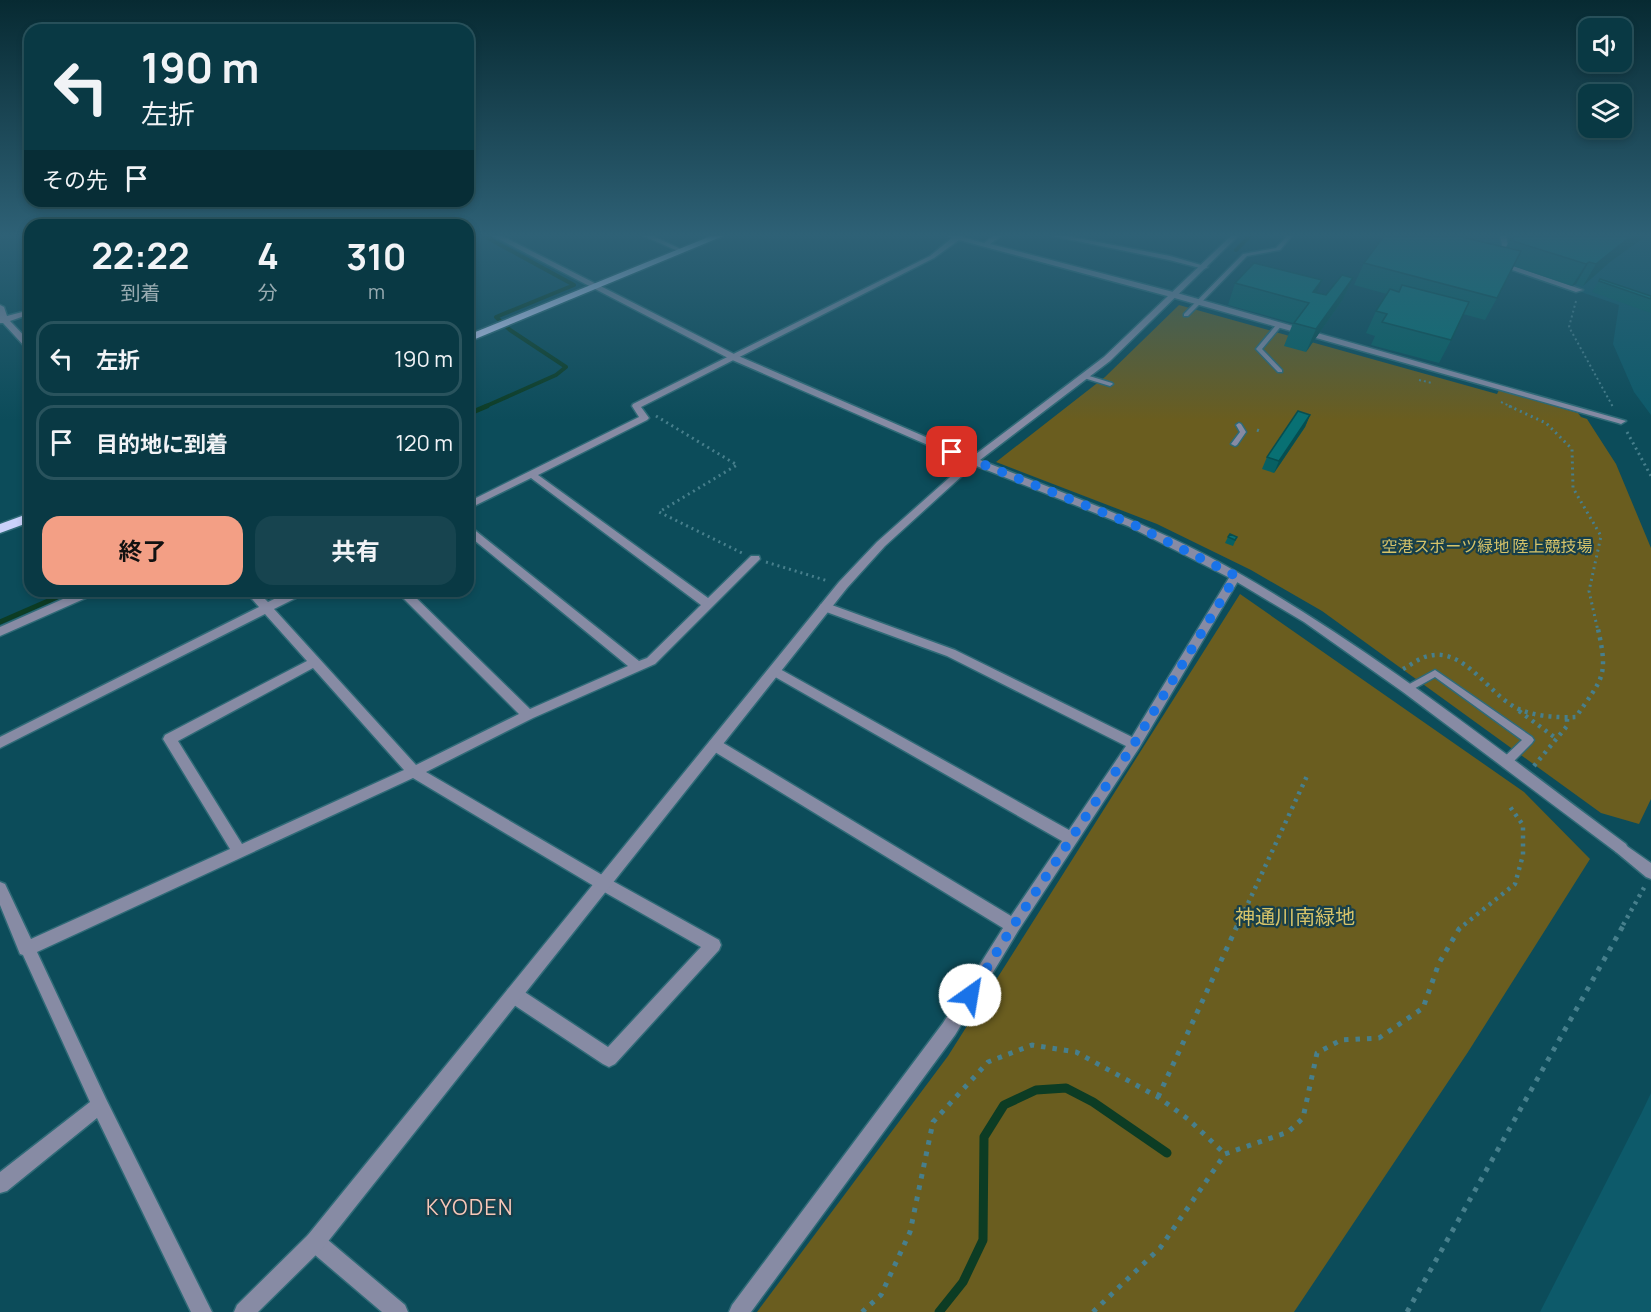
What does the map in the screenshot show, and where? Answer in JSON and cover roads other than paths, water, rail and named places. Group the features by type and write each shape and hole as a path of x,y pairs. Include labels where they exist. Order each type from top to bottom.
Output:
{"main road":[{"path":"474,337 571,297"},
{"path":"0,529 24,519"}],"street":[{"path":"616,297 733,357 973,461 1132,524 1236,576 1308,619 1389,676 1621,848 1651,873"},
{"path":"474,503 644,418 636,406 852,297"},
{"path":"244,1312 315,1242 843,585 881,544 973,461 1086,377 1172,297"},
{"path":"1181,297 1454,372 1621,422"},
{"path":"0,307 2,321 24,341"},
{"path":"2,321 24,314"},
{"path":"531,474 709,605"},
{"path":"474,535 638,667"},
{"path":"26,949 414,772 528,715 651,661 755,559"},
{"path":"739,1312 949,1029 1013,926 1134,744 1236,576"},
{"path":"0,632 78,597"},
{"path":"256,597 414,772 604,884 714,945 609,1058 514,995"},
{"path":"0,743 288,597"},
{"path":"408,597 528,715"},
{"path":"825,607 951,653 1134,744"},
{"path":"239,851 170,739 314,662"},
{"path":"774,672 1071,839"},
{"path":"715,745 1013,926"},
{"path":"0,889 100,1105 202,1312"},
{"path":"0,1184 100,1105"},
{"path":"315,1242 398,1312"}],"lane":[{"path":"1186,315 1205,297"},
{"path":"1279,325 1259,348 1280,371"},
{"path":"1086,377 1110,384"},
{"path":"1234,444 1244,432 1239,425"},
{"path":"1407,689 1435,673 1529,740 1506,762"}],"waterway":[{"path":"484,407 556,375 566,367 510,330 496,317 544,297"},
{"path":"474,411 487,406"},
{"path":"0,622 57,597"},
{"path":"939,1312 963,1282 983,1240 984,1137 1004,1105 1036,1090 1066,1088 1093,1102 1167,1153"}],"district":[{"name":"KYODEN","path":"470,1207"}],"park label":[{"name":"空港スポーツ緑地 陸上競技場","path":"1487,546"},
{"name":"神通川南緑地","path":"1295,916"}]}
